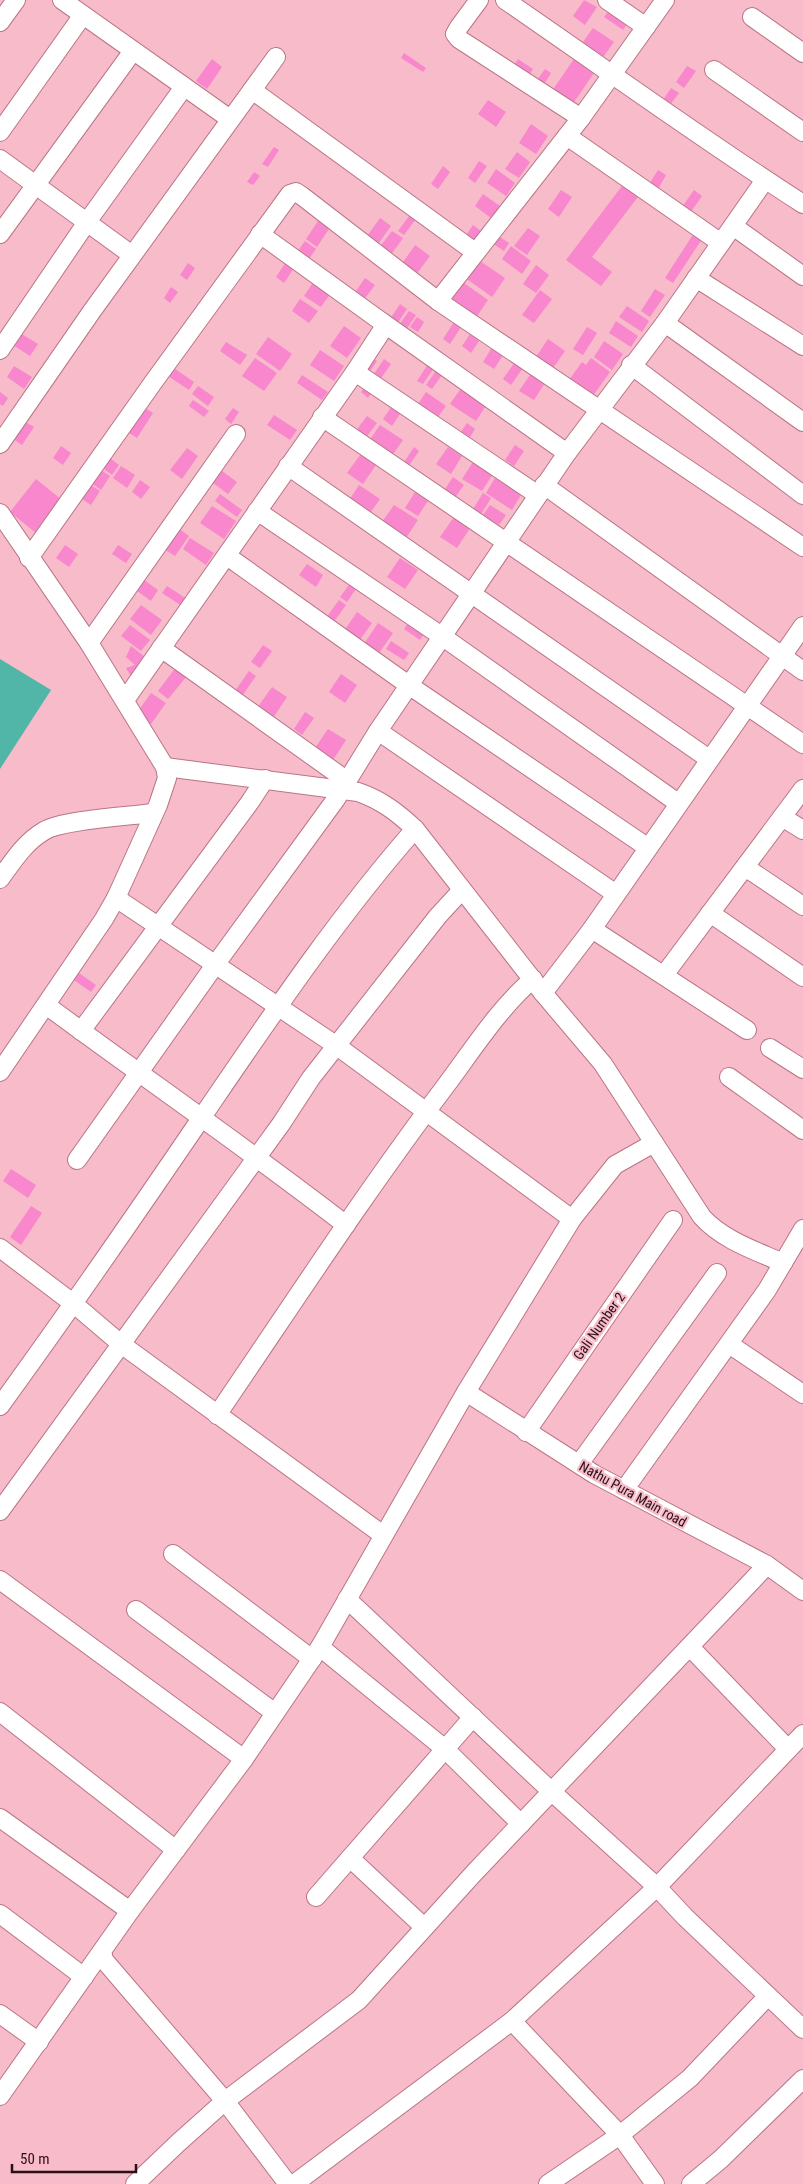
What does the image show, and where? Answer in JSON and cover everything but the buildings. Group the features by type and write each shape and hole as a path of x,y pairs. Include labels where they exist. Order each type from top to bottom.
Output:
{"street":[{"path":"0,22 16,0"},
{"path":"62,0 230,119"},
{"path":"479,0 458,27 455,34 458,39 581,118"},
{"path":"505,0 614,74 684,126 765,180 802,201"},
{"path":"607,0 646,27"},
{"path":"438,301 581,118 665,0"},
{"path":"0,132 83,15"},
{"path":"752,17 803,53"},
{"path":"0,234 134,51"},
{"path":"0,444 132,255 276,56"},
{"path":"714,70 803,132"},
{"path":"0,350 87,222 184,87"},
{"path":"252,90 476,252"},
{"path":"567,136 721,243"},
{"path":"0,159 132,255"},
{"path":"77,1160 215,964 325,814 378,731 541,490 599,408 665,323 765,180"},
{"path":"29,558 284,199 296,192 438,301 803,547"},
{"path":"732,226 803,276"},
{"path":"260,234 567,453"},
{"path":"696,278 803,346"},
{"path":"125,700 355,372 383,329 382,322"},
{"path":"665,323 803,422"},
{"path":"631,366 803,495"},
{"path":"355,372 541,490 803,671"},
{"path":"322,417 803,744"},
{"path":"88,643 236,434"},
{"path":"288,466 709,759"},
{"path":"257,512 443,637 678,804"},
{"path":"0,513 125,700 166,772 156,809 116,898 46,1006 0,1072"},
{"path":"227,556 410,686 647,847"},
{"path":"217,1415 346,1225 426,1112 508,1004 535,985 592,929 647,847 803,626"},
{"path":"161,648 341,790"},
{"path":"378,731 616,894"},
{"path":"166,772 358,792 375,798 396,811 458,895 604,1064 651,1145 712,1229 781,1266"},
{"path":"81,1031 159,927 263,782"},
{"path":"664,975 803,789"},
{"path":"0,879 20,851 32,839 53,826 156,809"},
{"path":"782,817 803,830"},
{"path":"0,1406 74,1304 107,1252 277,1005 394,853 412,833"},
{"path":"745,867 803,906"},
{"path":"0,1512 257,1156 311,1078 438,916 458,895"},
{"path":"116,898 337,1046 572,1219"},
{"path":"710,913 803,977"},
{"path":"592,929 747,1030"},
{"path":"46,1006 200,1119 257,1156 346,1225"},
{"path":"770,1048 803,1069"},
{"path":"728,1077 803,1130"},
{"path":"0,2096 130,1911 244,1758 316,1653 466,1392 572,1219 615,1165 651,1145"},
{"name":"Gali Number 2","path":"526,1432 672,1220"},
{"path":"624,1490 767,1290 803,1229"},
{"path":"2,1253 74,1304 120,1344 383,1534"},
{"path":"579,1464 717,1273"},
{"path":"729,1344 803,1394"},
{"name":"Nathu Pura Main road","path":"466,1392 579,1464 624,1490 767,1565 803,1591"},
{"path":"173,1554 316,1653 445,1749 521,1824"},
{"path":"135,2184 178,2142 225,2101 348,2010 374,1984 424,1926 767,1565"},
{"path":"0,1580 244,1758"},
{"path":"347,1599 552,1792 657,1887 685,1917 768,1996 800,2021"},
{"path":"136,1610 275,1713"},
{"path":"690,1648 788,1749"},
{"path":"0,1712 176,1850"},
{"path":"316,1898 473,1717"},
{"path":"294,2184 512,2021 657,1887 803,1734"},
{"path":"0,1818 130,1911"},
{"path":"350,1858 424,1926"},
{"path":"0,1914 84,1977"},
{"path":"102,1952 104,1960 225,2101 288,2184"},
{"path":"548,2184 620,2135 690,2078 768,1996"},
{"path":"0,2014 38,2042"},
{"path":"512,2021 620,2135 655,2184"},
{"path":"691,2184 721,2159 803,2078"}],"shaded area":[{"path":"0,659 51,690 0,769"}]}
